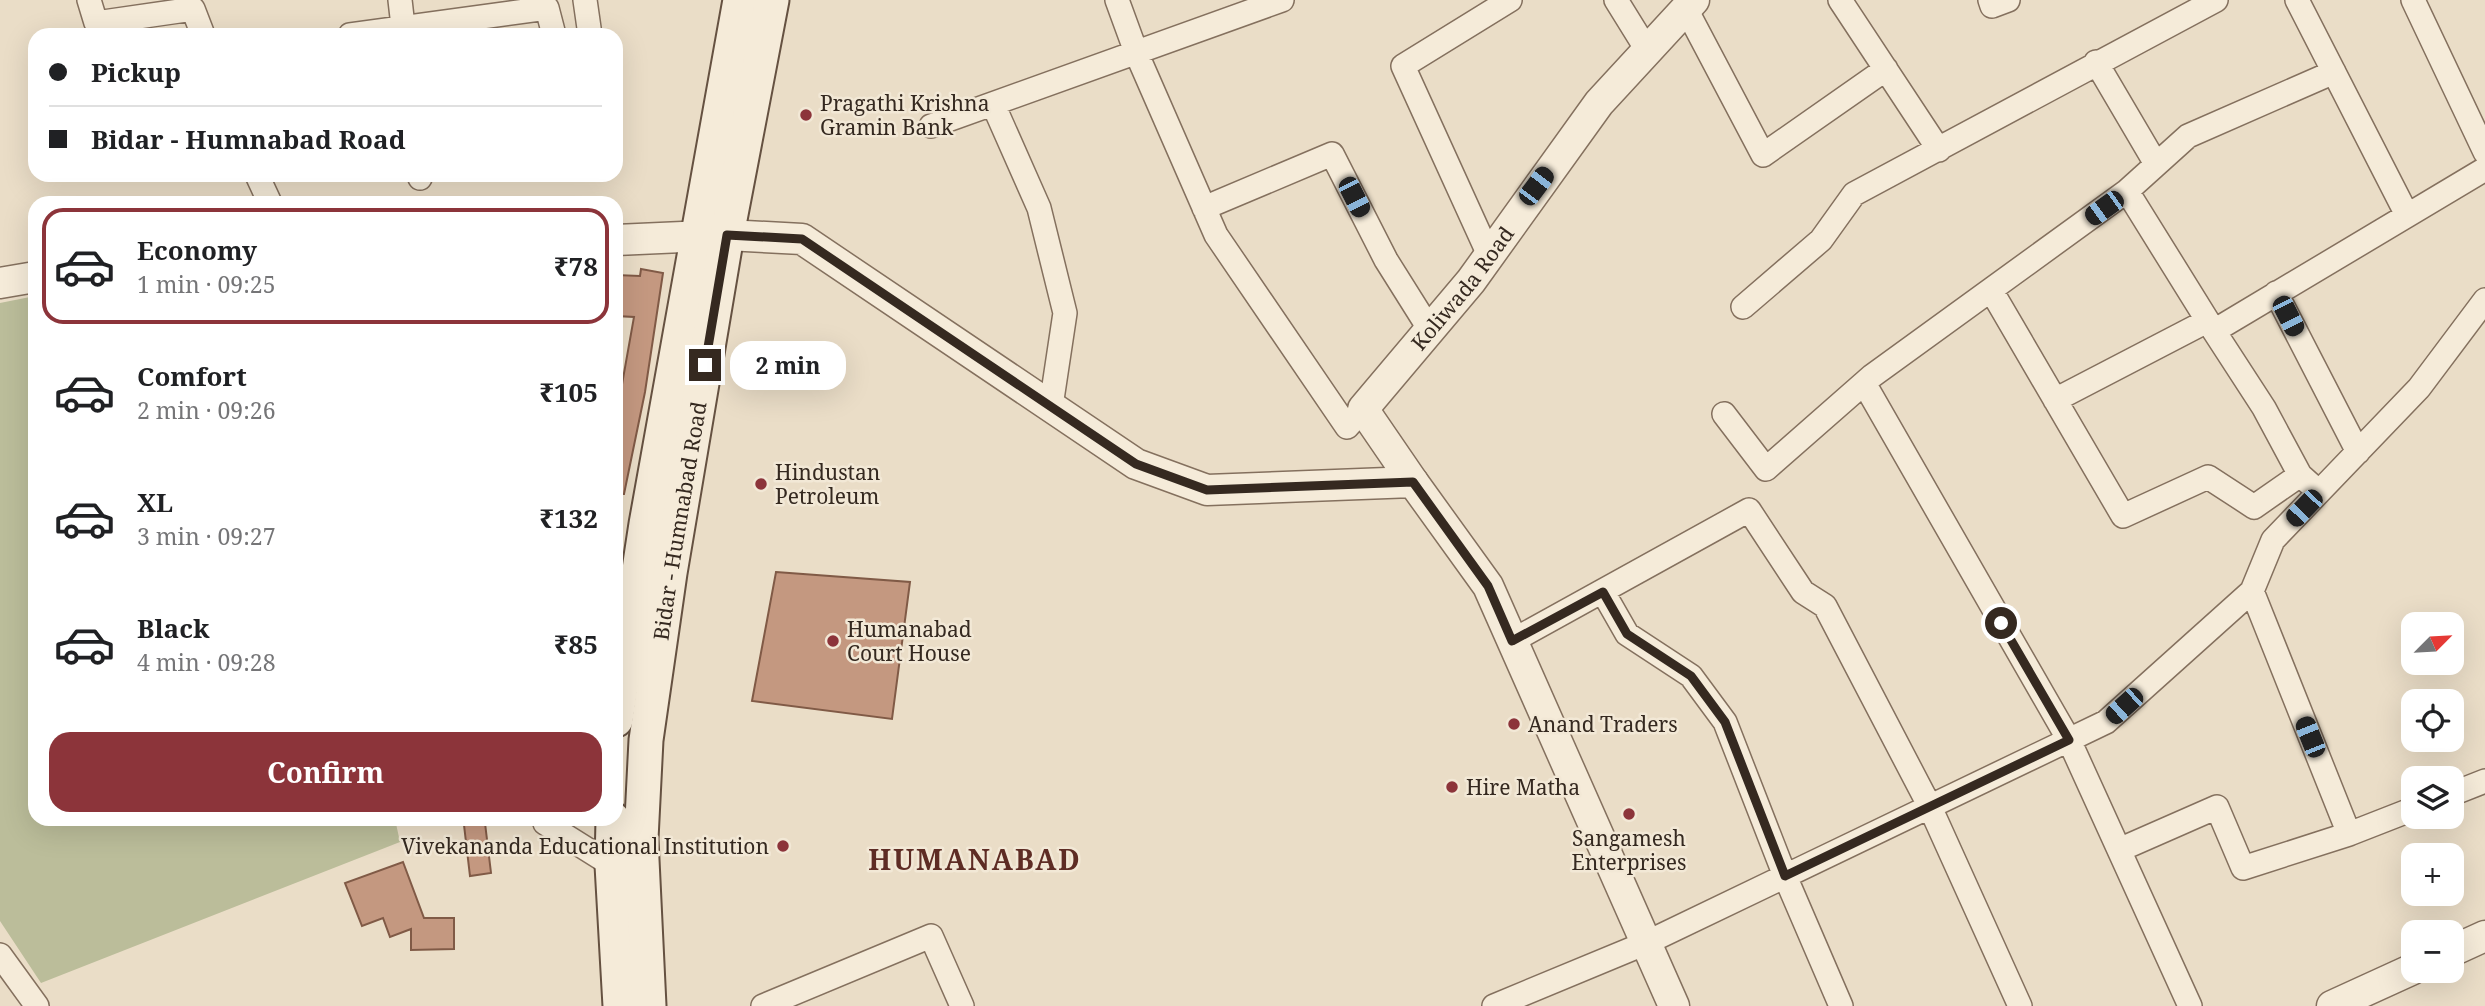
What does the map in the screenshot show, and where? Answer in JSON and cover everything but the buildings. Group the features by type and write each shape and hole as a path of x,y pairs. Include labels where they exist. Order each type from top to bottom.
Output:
{"main road":[{"name":"Bidar - Humnabad Road","path":"649,1006 641,839 646,740 670,573 740,0"},
{"name":"Bidar - Humnabad Road","path":"623,674 646,524 711,236 772,0"},
{"path":"613,826 612,864 620,1006"}],"street":[{"path":"89,0 96,23 191,5 200,28"},
{"path":"400,0 403,28"},
{"path":"585,0 589,28"},
{"path":"1117,0 1136,52 1216,235 1347,427 1363,410 1488,586 1674,1006"},
{"path":"931,126 1282,0"},
{"path":"1489,255 1403,66 1510,0"},
{"path":"1616,0 1647,50"},
{"path":"1840,0 1939,149"},
{"path":"1990,0 1992,6 2008,0"},
{"path":"1743,307 1821,240 1854,194 2216,0"},
{"path":"2297,0 2407,215"},
{"path":"2413,0 2485,152"},
{"path":"1690,5 1763,155 1886,69"},
{"name":"Koliwada Road","path":"1363,410 1489,255 1599,103 1690,5"},
{"path":"427,28 547,8 552,28"},
{"path":"2096,62 2157,164"},
{"path":"1724,414 1766,469 1864,383 2127,191 2188,136 2334,72"},
{"path":"993,104 1039,208 1065,313 1051,406"},
{"path":"1204,208 1332,154 1386,260 1430,330"},
{"path":"2055,400 2276,293 2485,169"},
{"path":"2127,191 2264,408 2300,475 2319,492"},
{"path":"623,240 711,236 802,239 1136,464 1207,490 1413,482"},
{"path":"0,283 28,278"},
{"path":"1991,290 2123,516 2208,477 2254,506 2300,475"},
{"path":"2276,293 2358,452"},
{"path":"1505,1004 1646,943 2106,722 2252,591 2273,540 2419,388 2485,300"},
{"path":"1864,383 2069,740 2190,1006"},
{"path":"1512,641 1749,510 1803,592 1825,606 1930,807 2020,1006"},
{"path":"2252,591 2349,834"},
{"path":"1603,592 1627,634 1691,676 1725,722 1785,876 1841,1006"},
{"path":"2464,789 2485,781"},
{"path":"2119,850 2217,807 2243,868 2349,834 2401,814"},
{"path":"550,826 612,864"},
{"path":"763,1006 932,936 962,1006"},
{"path":"2464,946 2485,936"},
{"path":"0,955 37,1006"},
{"path":"2332,1006 2367,999 2401,977"}],"green space":[{"path":"28,297 28,826 397,826 400,842 41,983 0,921 0,303"}],"place":[{"name":"Pragathi Krishna Gramin Bank","path":"806,115"},
{"name":"Hindustan Petroleum","path":"761,484"},
{"name":"Humanabad Court House","path":"833,641"},
{"name":"Anand Traders","path":"1514,724"},
{"name":"Hire Matha","path":"1452,787"},
{"name":"Sangamesh Enterprises","path":"1629,814"},
{"name":"Vivekananda Educational Institution","path":"783,846"}],"district":[{"name":"HUMANABAD","path":"975,859"}],"route":[{"path":"705,365 727,235 802,239 1136,464 1207,490 1413,482 1488,586 1512,641 1603,592 1627,634 1691,676 1725,722 1785,876 2069,740 2001,623"}]}
